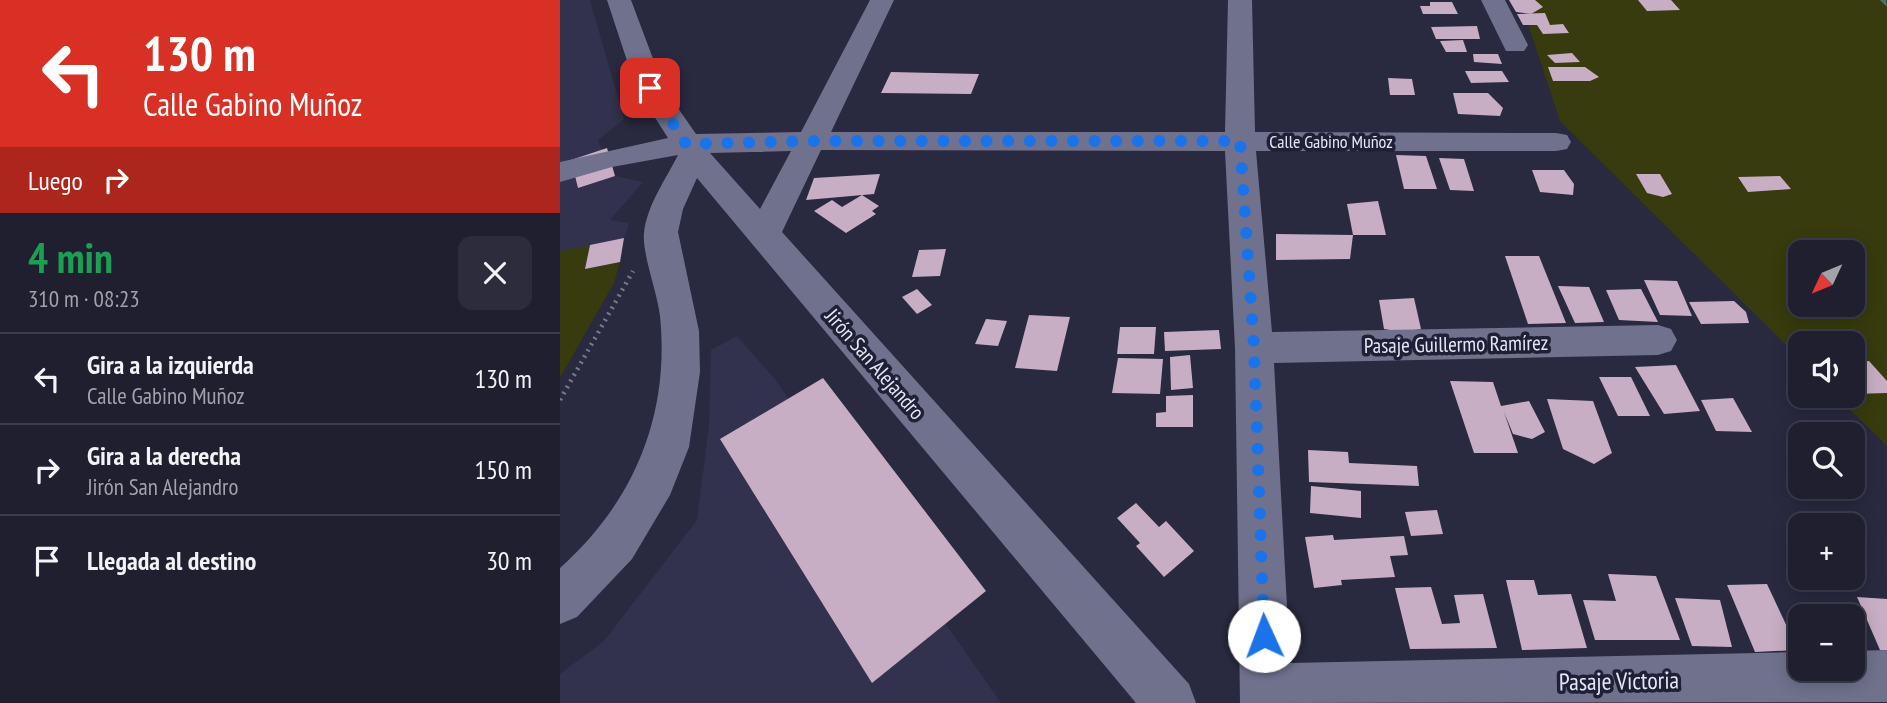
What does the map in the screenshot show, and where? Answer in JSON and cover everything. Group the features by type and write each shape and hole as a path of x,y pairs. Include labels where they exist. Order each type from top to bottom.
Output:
{"street":[{"name":"Jirón San Alejandro","path":"619,0 650,88 690,149 1170,703"},
{"path":"763,236 882,0"},
{"path":"1240,0 1240,141 1254,348 1266,696"},
{"path":"1493,0 1515,45"},
{"name":"Calle Gabino Muñoz","path":"560,172 610,158 690,149 809,141 1556,142"},
{"path":"560,600 577,586 634,523 661,471 676,409 680,332 676,295 661,241 668,204 690,149"},
{"name":"Pasaje Guillermo Ramírez","path":"1254,348 1658,340"},
{"name":"Pasaje Victoria","path":"1266,696 1887,676"}],"path":[{"path":"560,400 633,274 633,261"}],"shaded area":[{"path":"560,0 590,0 624,119 598,140 611,175 643,182 610,220 629,223 624,238 590,246 585,269 620,262 560,378"},
{"path":"737,336 774,378 1001,703 560,703 560,674 604,641 697,520 709,425 711,350"}],"green space":[{"path":"1520,0 1887,0 1887,446 1848,408 1865,408 1865,331 1788,331 1788,347 1560,121"},
{"path":"590,245 585,269 620,262 614,283 560,378 560,251"}],"building":[{"path":"1509,0 1535,0 1543,7 1531,14 1516,12"},
{"path":"1638,0 1671,0 1680,10 1647,11"},
{"path":"1430,2 1452,2 1458,14 1423,14 1420,6 1430,6"},
{"path":"1545,13 1550,25 1563,24 1569,33 1543,34 1537,25 1523,25 1517,14"},
{"path":"1477,26 1480,39 1436,39 1431,27"},
{"path":"1463,40 1467,52 1446,52 1440,41"},
{"path":"1572,53 1580,62 1555,63 1547,55"},
{"path":"1473,54 1498,54 1502,64 1474,62"},
{"path":"1548,67 1585,67 1599,77 1590,81 1553,81"},
{"path":"1465,71 1502,71 1509,82 1471,83"},
{"path":"891,72 979,74 971,94 881,93"},
{"path":"1388,78 1412,79 1415,95 1390,95"},
{"path":"1453,93 1488,93 1503,108 1500,116 1458,114"},
{"path":"607,148 615,176 578,188 571,160"},
{"path":"1396,155 1426,156 1437,189 1404,189"},
{"path":"1439,158 1464,159 1474,191 1450,190"},
{"path":"1532,170 1564,170 1574,184 1573,195 1540,192"},
{"path":"880,174 874,194 806,200 814,178"},
{"path":"1636,174 1660,174 1672,194 1663,197 1647,193"},
{"path":"1780,176 1791,189 1748,192 1738,177"},
{"path":"862,195 879,206 872,211 876,214 846,233 814,211 832,200 842,207"},
{"path":"1378,201 1386,235 1353,235 1347,204"},
{"path":"1276,234 1353,235 1350,259 1276,260"},
{"path":"624,238 620,262 585,269 590,245"},
{"path":"946,249 940,276 912,277 919,250"},
{"path":"1505,256 1539,256 1566,323 1528,324"},
{"path":"1644,280 1677,281 1692,316 1660,315"},
{"path":"1558,286 1589,287 1604,322 1575,323"},
{"path":"917,289 932,305 917,314 902,297"},
{"path":"1641,289 1658,322 1619,320 1606,290"},
{"path":"1414,298 1421,329 1403,332 1384,329 1379,300"},
{"path":"1734,301 1746,312 1749,323 1701,324 1689,302"},
{"path":"1029,315 1070,317 1057,371 1015,368"},
{"path":"986,319 1007,321 998,346 975,344"},
{"path":"1120,327 1156,327 1154,354 1117,354"},
{"path":"1219,330 1221,349 1165,351 1164,332"},
{"path":"1190,355 1193,388 1171,390 1170,357"},
{"path":"1118,358 1163,359 1160,394 1112,393"},
{"path":"1865,361 1869,361 1887,381 1887,393 1865,394"},
{"path":"1676,365 1700,411 1664,414 1635,367"},
{"path":"1599,377 1631,377 1650,416 1618,416"},
{"path":"823,378 986,591 872,683 720,439"},
{"path":"1450,381 1493,382 1501,406 1529,401 1545,432 1532,439 1513,434 1504,412 1518,453 1474,453"},
{"path":"1193,395 1193,427 1156,427 1156,413 1166,412 1166,396"},
{"path":"1733,398 1752,432 1716,431 1701,400"},
{"path":"1547,399 1593,401 1612,453 1594,464 1563,449"},
{"path":"1308,450 1348,452 1349,463 1417,466 1419,486 1309,482"},
{"path":"1311,486 1361,491 1361,518 1310,513"},
{"path":"1136,503 1159,527 1166,521 1194,551 1164,577 1136,546 1140,543 1117,518"},
{"path":"1437,510 1443,534 1411,536 1405,512"},
{"path":"1333,535 1334,540 1404,536 1408,555 1390,556 1395,577 1341,580 1342,585 1314,588 1305,537"},
{"path":"1608,574 1656,576 1680,640 1595,640 1583,600 1616,601"},
{"path":"1506,580 1534,580 1538,595 1571,594 1587,648 1522,650"},
{"path":"1767,584 1788,629 1788,650 1755,652 1727,585"},
{"path":"1431,587 1442,624 1460,623 1454,595 1483,594 1497,648 1410,649 1395,588"},
{"path":"1857,597 1887,599 1887,650 1880,650 1865,615 1865,604 1860,604"},
{"path":"1675,598 1720,600 1732,647 1692,646"}],"waterway":[{"path":"1883,0 1887,5"}],"route":[{"path":"650,88 686,144 809,141 1240,141 1254,348 1264,636"}]}
